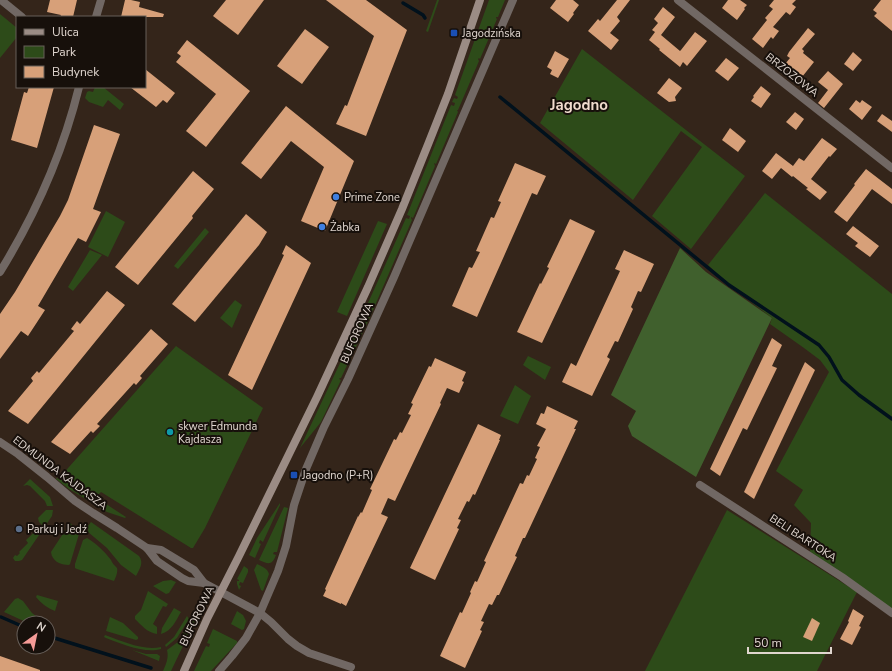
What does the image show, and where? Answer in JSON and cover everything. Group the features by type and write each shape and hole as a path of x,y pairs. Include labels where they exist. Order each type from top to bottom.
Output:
{"main road":[{"name":"BUFOROWA","path":"184,671 207,619 317,397 372,280 448,94 480,0"}],"street":[{"path":"1,0 21,16"},
{"path":"96,16 100,0"},
{"name":"BUFOROWA","path":"219,671 246,638 260,613 278,571 290,528 294,505 306,469 394,277 512,0"},
{"name":"BRZOZOWA","path":"678,0 892,168"},
{"path":"0,272 11,255 35,208 50,174 58,155 79,88"},
{"name":"EDMUNDA KAJDASZA","path":"0,442 18,454 87,509 147,548 157,561 188,581 204,583"},
{"name":"BELI BARTOKA","path":"700,485 842,577 892,613"},
{"name":"EDMUNDA KAJDASZA","path":"147,548 161,550 194,570 204,583 220,593 260,613 272,622 292,642 309,653 351,667"}],"green space":[{"path":"437,0 439,0 428,32 426,31"},
{"path":"489,0 505,0 498,17 496,17 497,19 480,59 478,59 479,61 457,110 458,112 436,164 434,163 435,166 413,218 411,217 412,220 370,317 341,378 339,379 341,380 321,422 300,448 406,218 409,219 410,216 407,215 451,105 454,106 455,103 452,102 454,98 457,99 458,97 455,95"},
{"path":"0,14 16,27 16,38 0,58"},
{"path":"582,49 745,176 691,249 652,216 702,147 681,131 633,200 540,123"},
{"path":"95,88 104,88 124,104 120,110 108,100 103,107 89,102 85,98 87,92 93,92"},
{"path":"765,193 892,294 892,609 810,554 811,523 794,505 803,490 776,471 829,372 820,360 770,324 772,318 729,285 708,265"},
{"path":"106,211 125,222 108,257 88,247"},
{"path":"378,221 387,224 347,316 337,312"},
{"path":"205,228 209,232 178,269 174,266"},
{"path":"680,248 706,272 772,318 696,477 632,436 628,426 636,411 611,395"},
{"path":"90,250 102,255 73,291 68,287"},
{"path":"235,300 242,305 232,328 220,318"},
{"name":"skwer Edmunda Kajdasza","path":"176,346 263,408 205,528 193,548 101,492 97,496 93,495 61,476"},
{"path":"528,356 551,367 545,380 523,365"},
{"path":"515,385 531,396 518,424 500,416"},
{"path":"56,478 63,480 94,500 94,504 69,489"},
{"path":"30,479 50,497 53,506 47,506 45,501 30,486 23,486"},
{"path":"280,503 263,542 260,540 259,543 261,544 255,558 249,555 257,538"},
{"path":"102,504 106,504 126,517 125,518 107,512 100,508"},
{"path":"284,507 288,508 277,552 274,552 273,554 276,555 273,561 269,563 259,560"},
{"path":"46,510 53,510 52,516 22,560 15,561 13,558 15,555 17,556 28,543 26,540 42,525 38,518"},
{"path":"727,510 857,592 817,671 645,671"},
{"path":"91,522 139,556 141,563 136,576 121,565 107,548 88,532 88,526"},
{"path":"70,523 78,530 79,534 70,564 66,565 55,560 51,552"},
{"path":"87,538 103,551 117,568 114,581 75,568 83,540"},
{"path":"257,564 266,569 269,574 263,591 261,590 254,570"},
{"path":"244,566 248,569 248,572 243,583 240,582 239,585 241,586 239,590 237,581 239,580 237,579"},
{"path":"171,580 176,582 169,593 166,594 153,586 163,581"},
{"path":"148,591 168,604 166,607 163,606 153,624 157,627 157,634 142,626 135,619 135,616 141,610"},
{"path":"37,595 58,601 55,611 43,604 36,597"},
{"path":"18,598 23,601 35,615 16,615 16,618 4,612 15,599"},
{"path":"174,608 181,612 171,628 165,633 161,634 162,628"},
{"path":"237,611 243,615 246,621 244,629 242,630 231,624"},
{"path":"187,616 189,619 177,638 166,647 165,645 174,637"},
{"path":"110,617 123,623 138,637 138,639 136,640 106,631"},
{"path":"193,619 195,621 171,671 163,671 168,653 167,650 178,642"},
{"path":"213,629 237,641 237,643 211,671 194,671 206,646 209,647 210,644 207,643"},
{"path":"105,635 140,647 161,647 161,649 148,650 134,648 106,638 104,637"},
{"path":"132,650 146,654 157,654 160,656 159,661"}],"building":[{"path":"50,0 77,0 73,16 60,16 47,12"},
{"path":"125,0 140,2 139,7 164,14 163,17 121,16"},
{"path":"226,0 264,0 238,35 213,16"},
{"path":"326,0 366,0 407,30 366,136 336,124 345,105 347,106 374,36"},
{"path":"556,0 573,0 579,5 568,22 550,8"},
{"path":"617,0 630,0 617,17 620,21 610,33 619,40 611,50 588,31 598,19 600,21"},
{"path":"728,0 740,0 747,5 737,20 722,8"},
{"path":"774,0 796,0 792,4 796,7 790,15 786,12 773,27 779,31 773,39 771,37 763,48 752,39 767,20 765,18 773,9 769,6"},
{"path":"881,0 892,0 892,31 874,16 877,13 873,10"},
{"path":"663,7 675,17 661,35 680,51 695,32 707,41 687,66 683,62 680,67 649,40 655,32 652,30 658,23 654,19"},
{"path":"808,28 815,34 802,49 804,51 803,53 814,62 802,77 785,64 790,58 787,56 789,52"},
{"path":"305,29 329,47 302,84 277,66"},
{"path":"187,40 250,91 206,147 186,131 216,94 176,62 181,56 177,53"},
{"path":"555,51 569,59 558,78 550,74 552,70 547,67"},
{"path":"853,52 862,60 853,71 844,64"},
{"path":"726,58 739,68 728,81 715,71"},
{"path":"146,70 175,93 167,103 163,100 156,107 131,88 146,88"},
{"path":"828,71 843,84 824,108 818,103 828,90 818,82"},
{"path":"669,78 682,88 675,97 676,101 669,102 657,93"},
{"path":"761,86 771,94 761,108 751,101"},
{"path":"29,88 54,88 37,148 11,140 24,92 27,93"},
{"path":"856,100 860,103 862,100 872,107 862,120 849,109"},
{"path":"286,106 354,161 325,231 301,221 324,167 291,141 261,179 241,163"},
{"path":"795,112 804,119 796,130 786,122"},
{"path":"882,114 892,121 892,132 877,121"},
{"path":"94,125 120,134 93,209 101,212 86,242 78,238 38,306 45,310 28,336 21,331 0,359 0,314 15,292 68,200"},
{"path":"730,128 746,141 738,152 722,140"},
{"path":"822,138 837,149 830,157 829,156 811,179 827,192 820,200 806,189 808,188 781,168 772,179 762,171 776,153 793,166 799,158 804,161"},
{"path":"515,163 546,176 537,195 532,193 477,317 452,306 469,267 472,268 480,252 476,251 491,217 494,218 501,202 498,201"},
{"path":"866,169 892,189 892,204 872,189 847,222 834,212"},
{"path":"193,171 214,189 192,216 193,218 138,285 115,267"},
{"path":"246,214 267,232 259,245 195,322 172,304"},
{"path":"570,219 595,231 542,343 517,332 540,283 541,284 549,268 547,267"},
{"path":"853,226 879,246 870,257 855,246 858,243 846,234"},
{"path":"286,245 311,263 252,390 228,375 284,255 282,254"},
{"path":"624,250 654,264 641,292 638,291 631,307 633,309 618,342 615,341 607,357 610,359 592,396 562,382 571,363 576,366 620,271 615,269"},
{"path":"107,291 125,305 28,424 8,411 33,381 31,378 37,371 39,373 74,331 71,329 77,321 80,324"},
{"path":"151,329 168,344 140,376 142,378 136,385 134,383 97,424 100,426 93,433 91,431 70,454 51,442"},
{"path":"772,338 782,345 772,366 777,368 747,430 743,428 720,476 710,469"},
{"path":"435,358 466,372 462,381 464,382 459,393 447,388 440,403 441,404 395,501 388,498 381,514 388,517 346,606 323,596 326,590 325,589 358,516 361,512 362,513 372,490 370,489 394,439 396,440 400,432 402,433 411,415 408,414 413,404 411,403 429,366 431,367"},
{"path":"805,362 815,370 754,499 744,492"},
{"path":"547,406 578,421 574,429 576,429 525,538 523,538 515,556 517,557 499,595 497,595 492,605 489,604 481,621 484,622 480,630 482,631 465,668 440,656 460,612 462,613 475,581 477,582 486,562 484,561 520,483 523,484 527,475 529,476 537,459 535,458 540,447 537,446 546,429 536,424 541,413 544,414"},
{"path":"478,424 501,435 500,440 475,495 473,494 469,502 467,501 458,519 461,520 457,528 459,529 435,580 410,568"},
{"path":"853,609 864,616 859,626 861,627 852,645 840,639 849,622 848,621"},
{"path":"812,618 820,623 812,641 803,637"},
{"path":"0,656 40,670 40,671 0,671"}],"waterway":[{"path":"403,3 423,15 425,18"},
{"path":"500,97 729,285 819,345 829,357 842,380 859,395 892,419"},
{"path":"1,617 16,624"},
{"path":"56,638 151,668"}],"place":[{"name":"Jagodzińska","path":"454,33"},
{"name":"Prime Zone","path":"336,197"},
{"name":"Żabka","path":"322,227"},
{"name":"skwer Edmunda Kajdasza","path":"170,432"},
{"name":"Jagodno (P+R)","path":"294,475"},
{"name":"Parkuj i Jedź","path":"19,529"}],"district":[{"name":"Jagodno","path":"579,105"}]}
